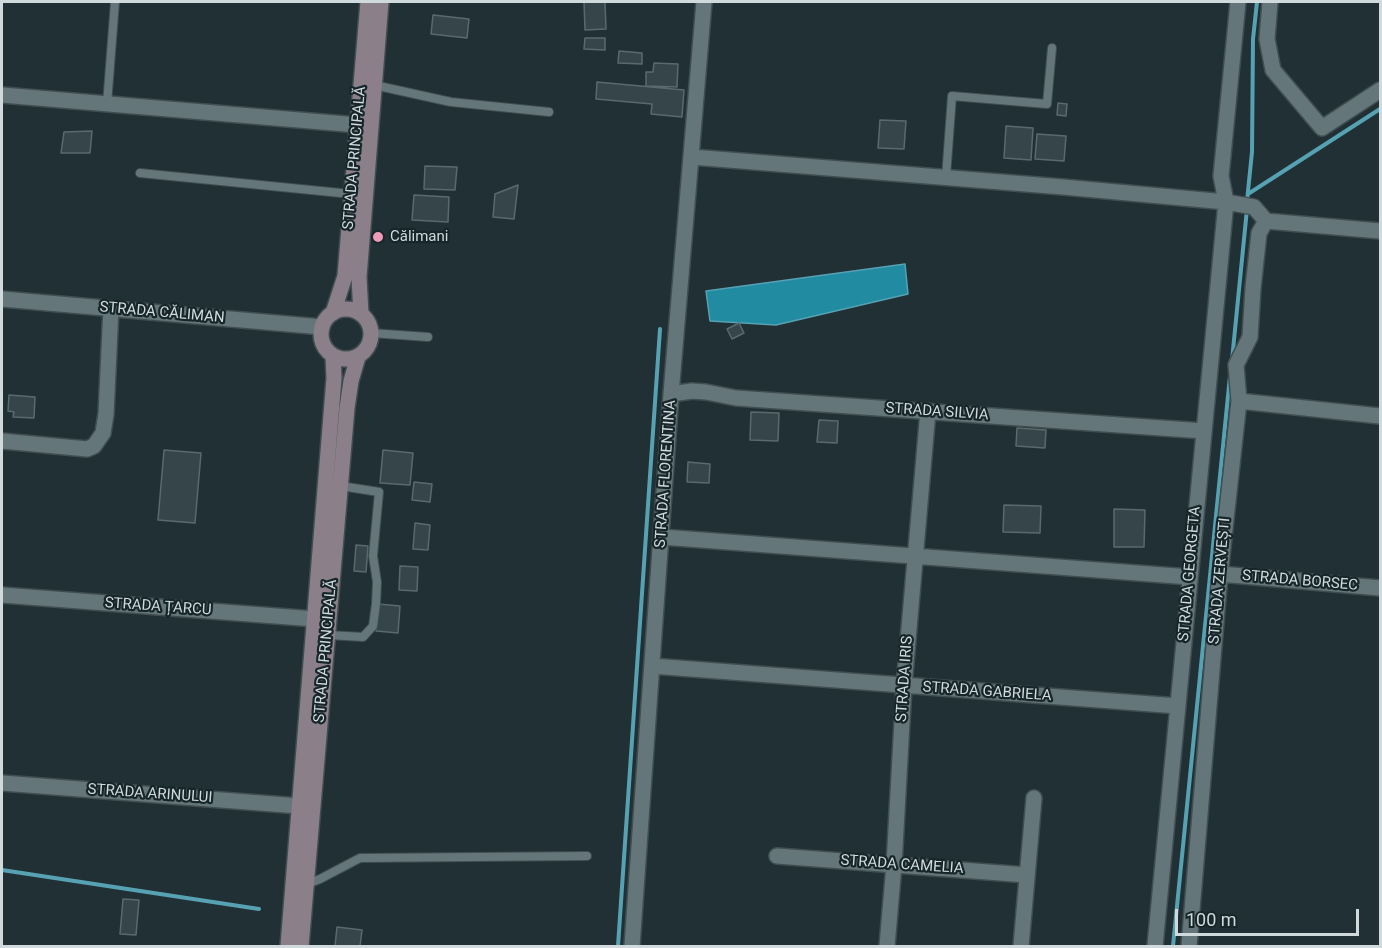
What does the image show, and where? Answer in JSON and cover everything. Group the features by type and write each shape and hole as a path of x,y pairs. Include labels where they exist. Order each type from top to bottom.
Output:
{"main road":[{"name":"STRADA PRINCIPALĂ","path":"333,314 345,276 368,2"},
{"name":"STRADA PRINCIPALĂ","path":"361,314 359,277 381,2"},
{"path":"344,309 361,314 368,322 372,333 368,347 358,357 345,359 333,356 324,346 321,334 328,317 344,309"},
{"name":"STRADA PRINCIPALĂ","path":"288,946 334,378 333,356"},
{"name":"STRADA PRINCIPALĂ","path":"301,946 347,408 358,357"}],"street":[{"name":"STRADA FLORENTINA","path":"632,946 671,394 704,2"},
{"name":"STRADA GEORGETA","path":"1155,946 1226,202 1221,176 1238,2"},
{"path":"1270,2 1267,39 1273,70 1322,128 1380,90"},
{"path":"2,95 358,125"},
{"path":"692,157 1226,202 1254,207 1266,221 1380,231"},
{"name":"STRADA ZERVEȘTI","path":"1189,946 1220,574 1239,401 1236,365 1250,337 1259,233 1266,221"},
{"name":"STRADA CĂLIMAN","path":"2,299 322,327"},
{"path":"2,441 87,448 94,446 103,433 106,414 111,308"},
{"name":"STRADA SILVIA","path":"671,394 693,391 736,398 1204,431"},
{"path":"1239,401 1380,416"},
{"name":"STRADA IRIS","path":"887,946 904,686 928,411"},
{"path":"662,537 1190,577"},
{"name":"STRADA BORSEC","path":"1220,574 1380,588"},
{"name":"STRADA ȚARCU","path":"2,595 315,619"},
{"name":"STRADA GABRIELA","path":"652,666 1178,706"},
{"name":"STRADA ARINULUI","path":"2,783 299,806"},
{"path":"1021,946 1034,798"},
{"name":"STRADA CAMELIA","path":"777,856 1028,875"}],"lane":[{"path":"107,104 115,2"},
{"path":"946,177 952,96 1047,104 1052,48"},
{"path":"374,84 451,102 549,112"},
{"path":"140,173 351,194"},
{"path":"372,333 428,337"},
{"path":"328,635 363,637 373,626 376,604 377,582 373,556 379,492 341,486"},
{"path":"307,884 360,858 587,856"}],"water":[{"path":"905,264 908,294 776,325 710,321 706,291"}],"building":[{"path":"584,2 605,2 606,29 585,30"},
{"path":"433,15 469,19 467,38 431,34"},
{"path":"585,38 605,38 605,50 584,49"},
{"path":"619,51 642,53 642,64 618,63"},
{"path":"654,63 678,64 677,87 646,86 646,72 653,72"},
{"path":"597,82 684,90 682,117 651,114 652,104 596,99"},
{"path":"1058,103 1067,104 1066,116 1057,115"},
{"path":"880,120 906,121 904,149 878,148"},
{"path":"1006,126 1033,128 1031,160 1004,158"},
{"path":"92,131 90,153 61,153 64,132"},
{"path":"1037,134 1066,136 1064,161 1035,159"},
{"path":"425,166 457,167 455,190 424,189"},
{"path":"518,185 514,219 493,217 495,194"},
{"path":"414,195 449,197 448,222 412,220"},
{"path":"739,323 744,333 732,339 727,329"},
{"path":"9,395 35,397 34,418 13,417 14,412 8,411"},
{"path":"751,412 779,413 778,441 750,440"},
{"path":"819,420 838,421 837,443 817,442"},
{"path":"1017,428 1046,430 1045,448 1016,446"},
{"path":"164,450 201,453 195,523 158,520"},
{"path":"383,450 413,453 410,485 380,483"},
{"path":"688,462 710,464 709,483 687,482"},
{"path":"414,482 432,484 430,502 412,500"},
{"path":"1004,505 1041,506 1040,533 1003,532"},
{"path":"1114,509 1145,510 1144,547 1114,547"},
{"path":"415,523 430,525 428,550 413,549"},
{"path":"356,545 368,546 366,572 354,571"},
{"path":"400,566 418,567 417,591 399,590"},
{"path":"378,604 400,606 398,633 376,631"},
{"path":"123,899 139,900 136,935 120,934"},
{"path":"337,927 362,930 360,946 335,946"}],"waterway":[{"path":"1247,201 1252,152 1253,39 1257,2"},
{"path":"1248,194 1380,109"},
{"path":"1232,360 1247,209"},
{"path":"618,946 660,329"},
{"path":"1173,946 1230,376"},
{"path":"2,870 259,909"}],"place":[{"name":"Călimani","path":"378,237"}]}
